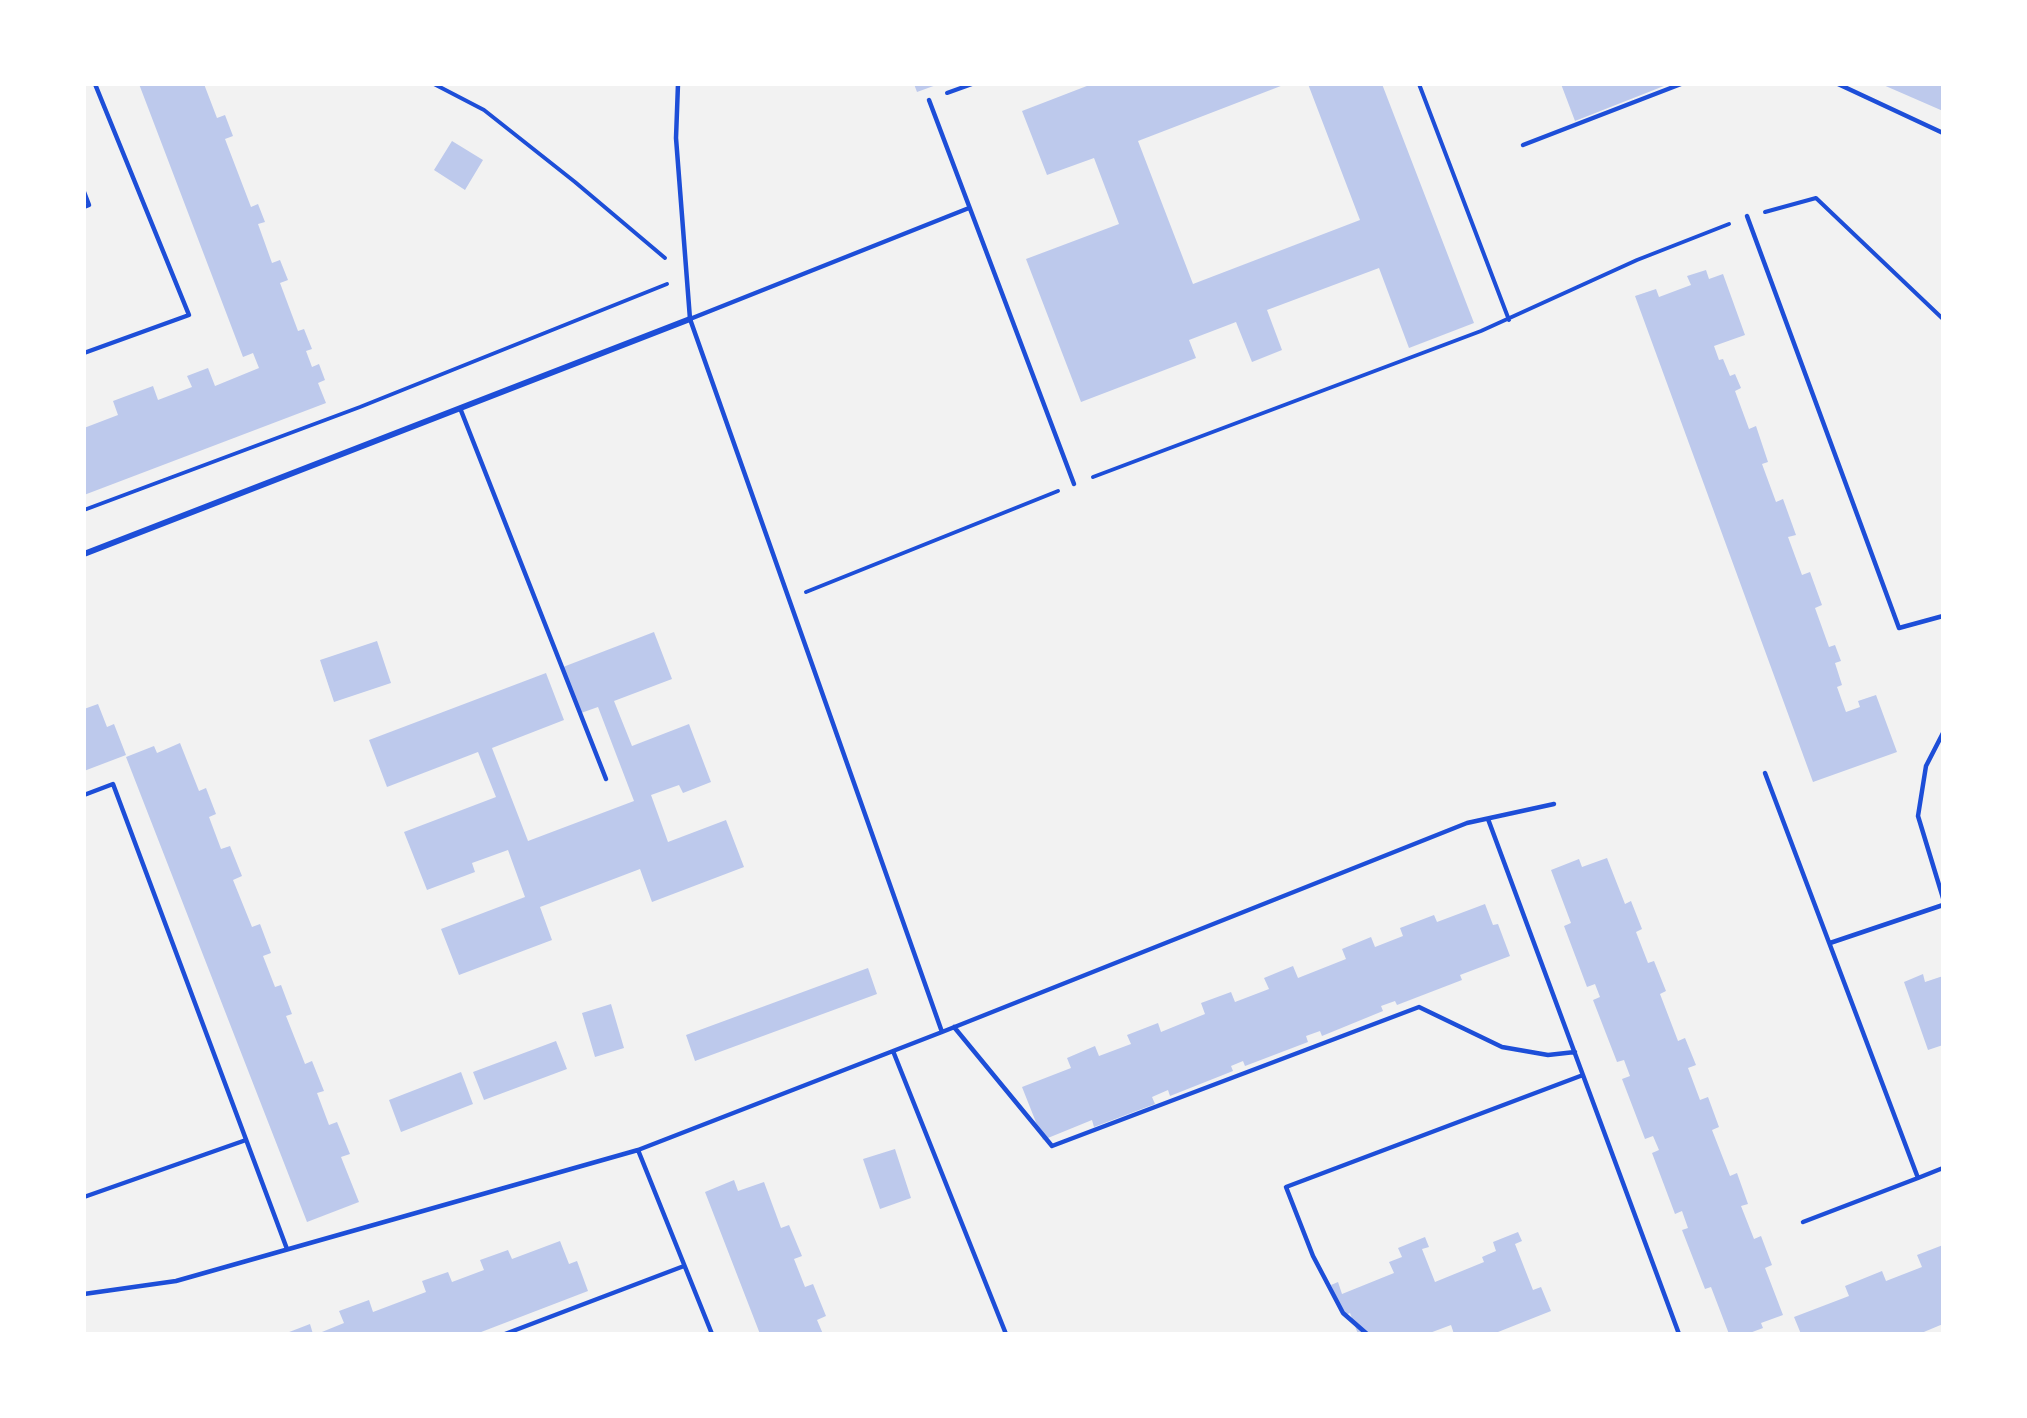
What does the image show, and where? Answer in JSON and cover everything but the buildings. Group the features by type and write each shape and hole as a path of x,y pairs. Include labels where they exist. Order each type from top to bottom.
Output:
{"street":[{"path":"84,554 690,319"}],"lane":[{"path":"84,353 189,315 95,84"},
{"path":"678,84 676,138 690,319 942,1032"},
{"path":"1523,145 1681,84"},
{"path":"1838,84 1943,133"},
{"path":"929,100 1074,484"},
{"path":"84,192 89,205 84,207"},
{"path":"690,319 969,208"},
{"path":"1747,216 1899,628 1943,616"},
{"path":"460,408 606,780"},
{"path":"1943,733 1926,766 1918,816 1943,898"},
{"path":"1765,773 1918,1178"},
{"path":"84,795 113,784 287,1249"},
{"path":"84,1294 176,1281 638,1150 954,1028 1467,823 1554,804"},
{"path":"1488,819 1679,1334"},
{"path":"1830,943 1943,905"},
{"path":"954,1028 1052,1146 1419,1007 1502,1047 1548,1055 1575,1052"},
{"path":"893,1051 1006,1334"},
{"path":"1367,1334 1343,1313 1313,1257 1286,1187 1583,1075"},
{"path":"84,1197 246,1140"},
{"path":"638,1150 712,1334"},
{"path":"1803,1222 1943,1168"},
{"path":"505,1334 684,1266"}],"path":[{"path":"84,510 360,407 686,276 575,182 484,110 434,84"},
{"path":"929,100 972,84"},
{"path":"1419,84 1509,320"},
{"path":"789,600 1074,484 1509,320 1637,260 1700,237 1747,216 1816,198 1943,319"}]}
